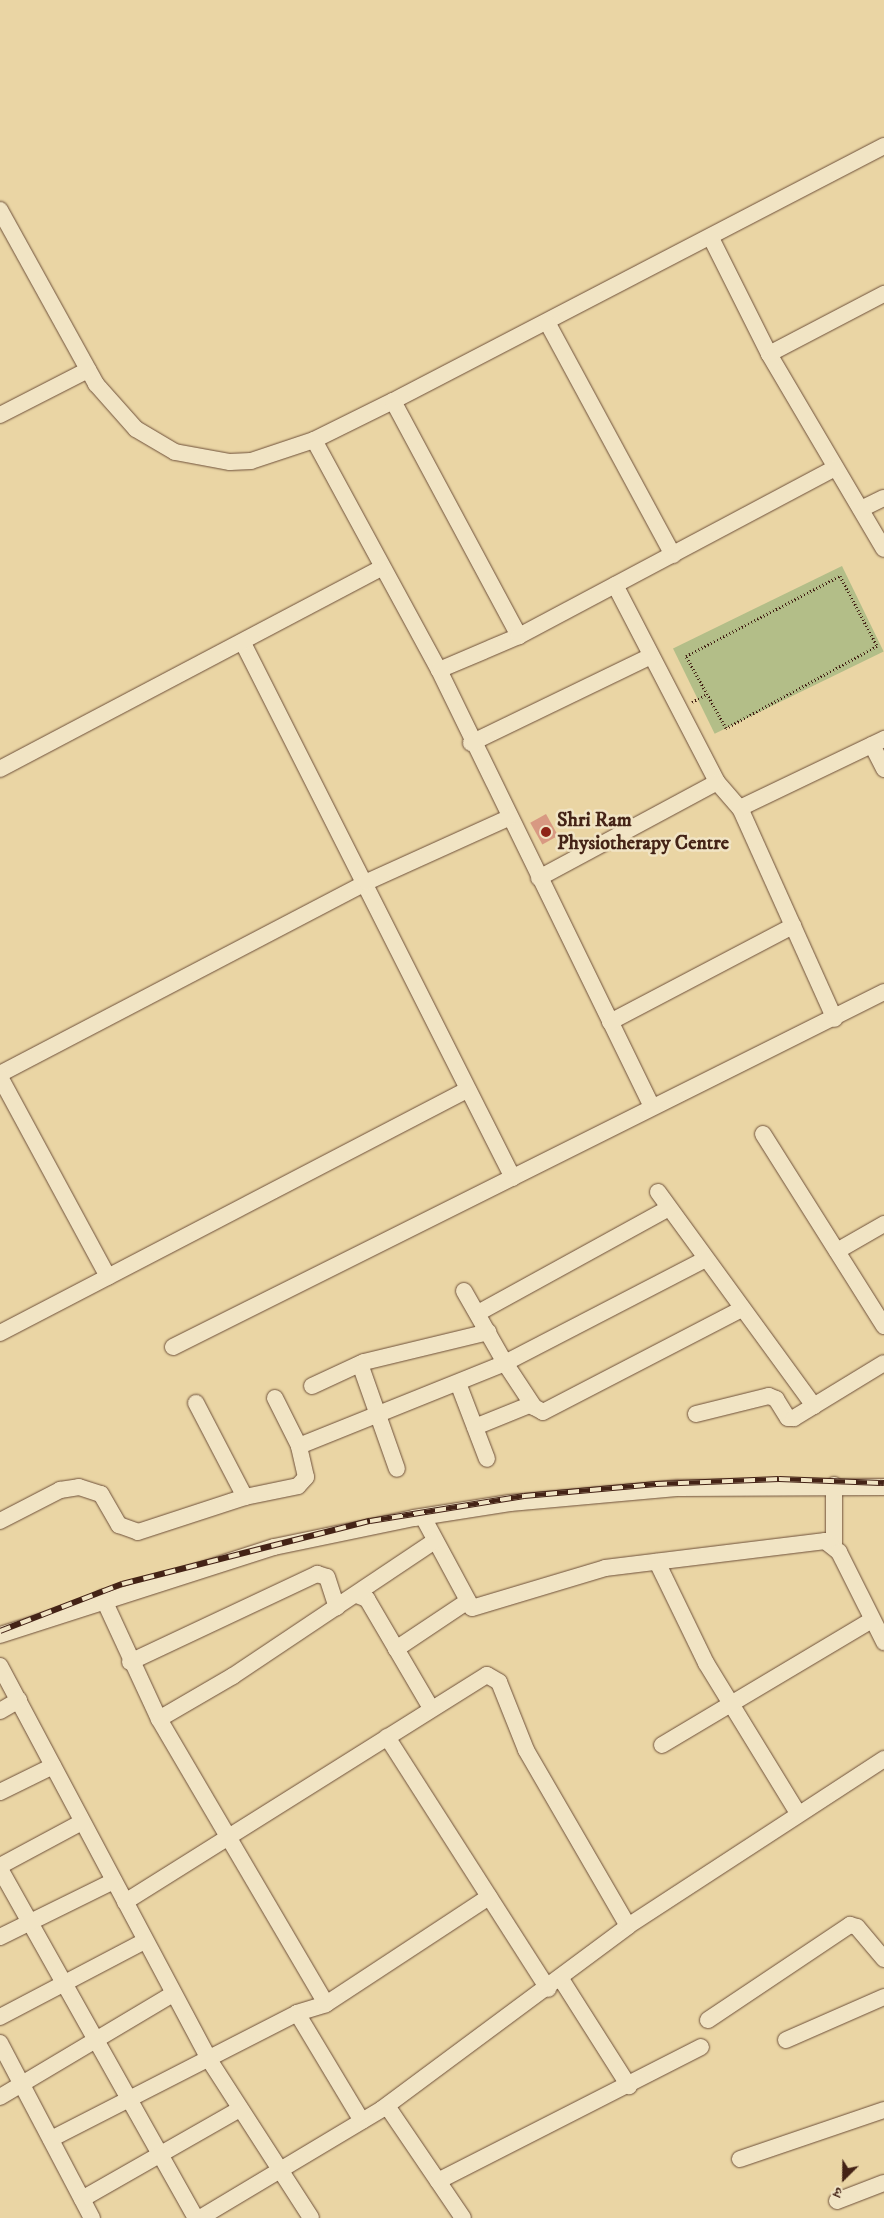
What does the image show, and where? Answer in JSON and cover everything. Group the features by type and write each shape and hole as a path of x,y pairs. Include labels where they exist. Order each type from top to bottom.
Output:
{"street":[{"path":"0,210 88,370 136,429 175,452 230,462 251,461 314,440 393,401 711,238 884,146"},
{"path":"711,238 769,354 833,469 861,509 884,549"},
{"path":"769,354 884,294"},
{"path":"547,322 673,555"},
{"path":"0,415 88,370"},
{"path":"393,401 519,636"},
{"path":"314,440 381,568 439,670 471,743 652,1106"},
{"path":"439,670 519,636 833,469"},
{"path":"861,509 884,498"},
{"path":"0,769 243,643 381,568"},
{"path":"615,585 717,782 740,808 836,1019"},
{"path":"243,643 366,882 467,1090 513,1178"},
{"path":"471,743 651,656"},
{"path":"740,808 878,742 884,769"},
{"path":"539,878 717,782"},
{"path":"108,1277 0,1076 366,882 508,818"},
{"path":"610,1022 793,926"},
{"path":"173,1347 513,1178 652,1106 836,1019 884,992"},
{"path":"0,1333 467,1090"},
{"path":"763,1134 884,1326"},
{"path":"658,1192 814,1406"},
{"path":"478,1313 670,1208"},
{"path":"837,1251 884,1224"},
{"path":"299,1446 379,1417 505,1364 706,1259"},
{"path":"464,1291 505,1364 532,1404 546,1412 742,1309"},
{"path":"312,1386 360,1364 488,1332"},
{"path":"696,1414 767,1396 776,1398 790,1418 814,1406 884,1362"},
{"path":"360,1364 398,1469"},
{"path":"458,1383 487,1459"},
{"path":"0,1520 60,1490 79,1487 101,1494 119,1525 133,1532 245,1497 303,1484 306,1477 299,1446 275,1398"},
{"path":"196,1403 245,1497"},
{"path":"475,1427 532,1404"},
{"path":"0,1635 103,1598 274,1547 423,1517 510,1503 679,1488 834,1485 884,1487"},
{"path":"834,1485 834,1546 884,1642"},
{"path":"423,1517 465,1604 475,1608 573,1574 816,1540 834,1546"},
{"path":"159,1719 357,1595 435,1541"},
{"path":"657,1562 730,1706 798,1813"},
{"path":"130,1662 317,1574 327,1577 337,1607"},
{"path":"357,1595 367,1599 431,1708"},
{"path":"103,1598 130,1662 159,1719 226,1838 326,2004"},
{"path":"396,1649 465,1604"},
{"path":"662,1746 872,1620"},
{"path":"0,1666 208,2058 278,2170 311,2218"},
{"path":"125,1902 387,1738 480,1677 496,1678 534,1765 628,1926"},
{"path":"0,1711 18,1700"},
{"path":"387,1738 489,1897 629,2086"},
{"path":"200,2218 387,2106 554,1984 628,1926 884,1758"},
{"path":"0,1792 53,1766"},
{"path":"82,1822 0,1868 93,2040 130,2100 196,2218"},
{"path":"0,1937 114,1881"},
{"path":"51,2138 130,2100 297,2013 326,2004 489,1897"},
{"path":"708,2020 850,1925 858,1927 884,1959"},
{"path":"0,2017 146,1941"},
{"path":"0,2097 22,2086 93,2040 174,1994"},
{"path":"786,2040 884,1997"},
{"path":"297,2013 362,2121"},
{"path":"0,2043 92,2218"},
{"path":"438,2182 701,2048"},
{"path":"387,2106 463,2218"},
{"path":"82,2199 162,2157 240,2109"},
{"path":"740,2159 884,2110"},
{"path":"837,2201 884,2183"}],"path":[{"path":"840,576 877,646 726,728 686,656 840,576"}],"green space":[{"path":"842,566 884,651 715,734 673,648"}],"building":[{"path":"546,814 558,836 542,845 530,823"}],"railway":[{"path":"0,1631 122,1584 370,1521 524,1496 656,1484 779,1479 884,1483"}],"place":[{"name":"Shri Ram Physiotherapy Centre","path":"546,832"}]}
